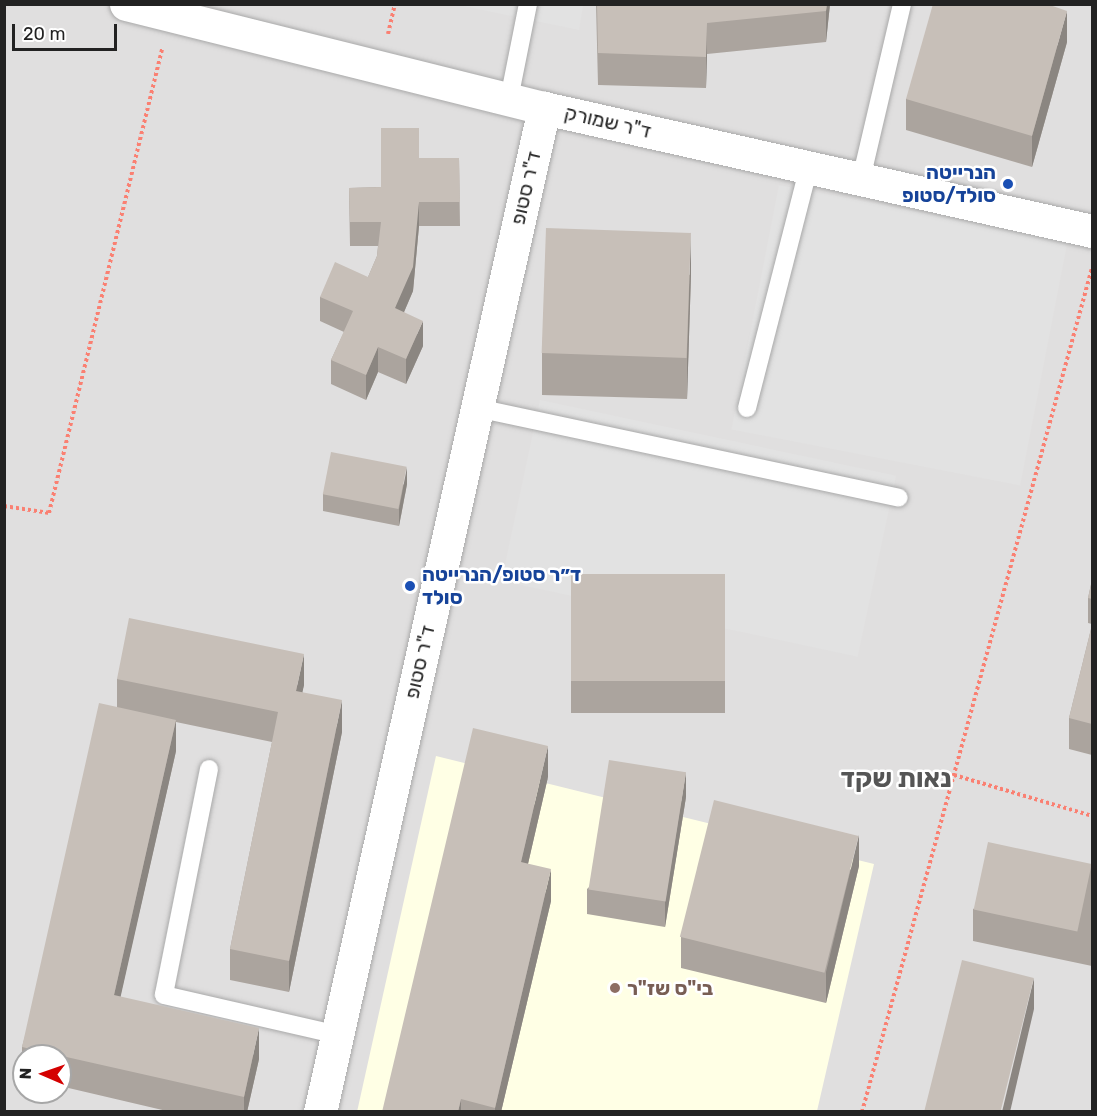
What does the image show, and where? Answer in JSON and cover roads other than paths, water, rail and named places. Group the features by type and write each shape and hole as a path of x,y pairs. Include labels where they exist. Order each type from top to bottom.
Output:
{"street":[{"name":"ד\"ר שמורק","path":"126,4 544,108 1092,231"},
{"name":"ד\"ר סטופ","path":"320,1112 544,108"}],"lane":[{"path":"509,99 528,4"},
{"path":"861,179 902,4"},
{"path":"747,408 809,167"},
{"path":"477,408 899,498"},
{"path":"209,769 164,994 338,1035"}],"place":[{"name":"הנרייטה סולד/סטופ","path":"1008,184"},
{"name":"ד״ר סטופ/הנרייטה סולד","path":"410,586"},
{"name":"בי\"ס שז\"ר","path":"615,988"}],"district":[{"name":"נאות שקד","path":"896,779"}]}
